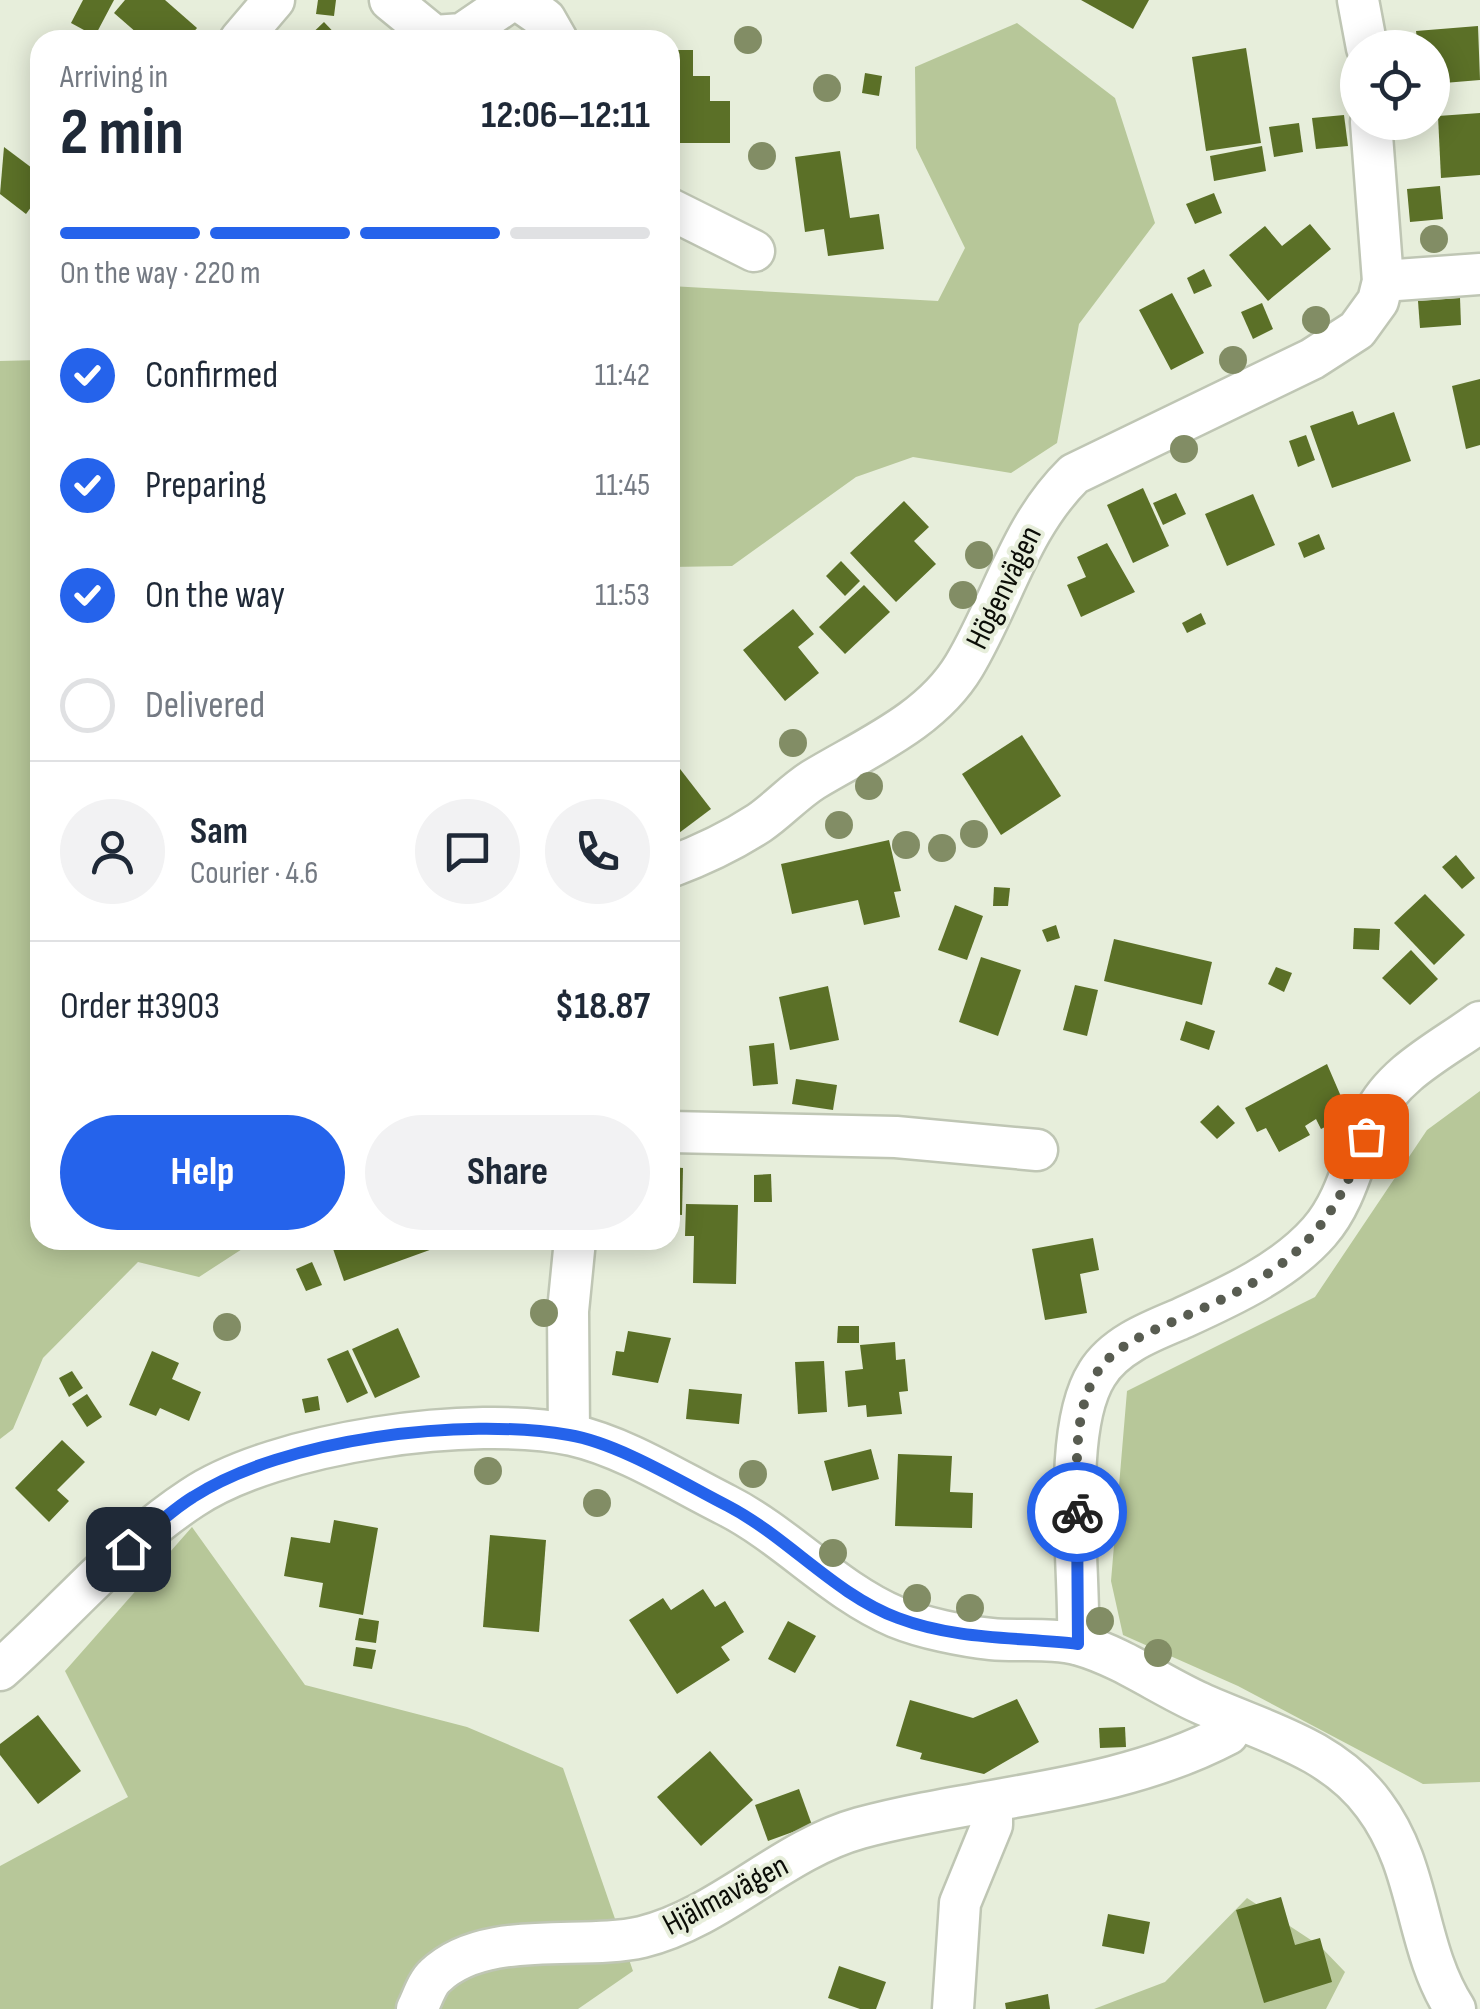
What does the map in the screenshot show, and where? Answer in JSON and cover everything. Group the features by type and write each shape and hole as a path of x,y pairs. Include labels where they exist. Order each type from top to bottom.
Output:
{"street":[{"path":"248,30 274,0"},
{"path":"390,0 427,30"},
{"path":"468,30 515,0 545,19 551,30"},
{"path":"1358,0 1364,30"},
{"name":"Högenvägen","path":"680,864 709,854 761,822 810,782 890,738 937,697 972,652 1024,537 1050,498 1074,474 1312,359 1357,330 1378,301 1382,281 1372,140"},
{"path":"680,214 754,251"},
{"path":"1382,281 1480,274"},
{"path":"1078,1644 1077,1451 1083,1410 1096,1374 1118,1350 1219,1302 1291,1258 1337,1207 1374,1113 1384,1100 1406,1073 1480,1022"},
{"path":"680,1132 896,1137 1037,1150"},
{"path":"569,1434 568,1311 575,1250"},
{"path":"0,1670 128,1549 194,1496 268,1464 345,1443 411,1431 569,1434 612,1449 772,1531 856,1598 900,1619 990,1639 1078,1644 1234,1718 1298,1741 1372,1800 1402,1846 1431,1958 1455,2009"},
{"name":"Hjälmavägen","path":"417,2009 434,1976 475,1954 546,1942 641,1937 706,1911 785,1862 857,1829 1091,1782 1200,1749 1228,1734 1234,1718"},
{"path":"953,2009 960,1903 992,1825 992,1804"}],"green space":[{"path":"1017,23 1115,98 1155,223 1079,324 1057,443 1011,473 913,457 856,477 732,566 680,567 680,287 938,301 965,248 916,148 915,67"},
{"path":"30,360 30,1250 241,1250 199,1277 138,1262 43,1358 13,1429 0,1439 0,361"},
{"path":"1480,1091 1480,1782 1423,1784 1238,1686 1123,1635 1111,1581 1127,1391 1315,1297 1427,1130"},
{"path":"192,1527 305,1685 467,1727 563,1768 633,1971 578,2009 0,2009 0,1866 128,1797 65,1671"},
{"path":"1247,1898 1320,1946 1345,1972 1326,2009 1094,2009 1165,1982"}],"building":[{"path":"83,0 114,0 98,30 84,30 71,23"},
{"path":"125,0 165,0 197,28 134,30 114,13"},
{"path":"318,0 336,0 334,16 316,14"},
{"path":"1081,0 1149,0 1133,29"},
{"path":"324,22 332,30 316,30"},
{"path":"1478,26 1480,80 1450,82 1450,30 1428,30"},
{"path":"1246,48 1261,143 1206,151 1192,57"},
{"path":"680,50 693,50 693,76 710,76 710,101 730,101 730,143 680,143"},
{"path":"865,73 882,76 879,96 862,93"},
{"path":"1480,113 1480,175 1441,178 1439,140 1450,140 1450,115"},
{"path":"1340,115 1340,140 1347,140 1348,146 1316,149 1312,118"},
{"path":"1299,123 1303,152 1274,157 1269,127"},
{"path":"1262,146 1266,171 1214,181 1210,156"},
{"path":"4,147 30,166 30,209 26,214 0,194"},
{"path":"840,151 850,218 879,214 884,249 828,256 824,229 805,232 795,157"},
{"path":"1440,186 1443,219 1410,222 1407,189"},
{"path":"1214,193 1222,213 1195,224 1186,204"},
{"path":"1310,224 1331,249 1268,301 1229,255 1265,226 1282,246"},
{"path":"1204,269 1212,286 1194,294 1187,278"},
{"path":"1172,293 1204,353 1171,370 1139,310"},
{"path":"1460,298 1461,325 1420,328 1418,301"},
{"path":"1262,303 1273,329 1253,339 1241,312"},
{"path":"1480,379 1480,445 1466,449 1452,386"},
{"path":"1353,411 1358,425 1394,412 1411,461 1332,488 1310,426"},
{"path":"1306,435 1315,460 1298,467 1289,441"},
{"path":"1143,488 1169,546 1133,563 1107,505"},
{"path":"1176,493 1186,514 1163,525 1153,503"},
{"path":"1253,494 1275,545 1227,566 1205,514"},
{"path":"904,501 929,527 914,541 936,564 896,602 850,553"},
{"path":"1319,534 1325,549 1304,558 1298,543"},
{"path":"1107,543 1135,592 1081,617 1067,585 1086,577 1077,557"},
{"path":"841,561 860,581 845,596 826,576"},
{"path":"864,585 890,612 845,654 819,627"},
{"path":"793,609 814,634 798,647 819,673 785,701 743,650"},
{"path":"1201,613 1206,624 1187,633 1182,623"},
{"path":"1022,735 1061,796 1001,835 962,774"},
{"path":"680,769 711,809 680,832"},
{"path":"889,840 901,891 894,892 900,917 864,925 858,900 792,914 781,864"},
{"path":"1456,855 1475,878 1462,889 1442,867"},
{"path":"994,887 1010,888 1008,906 993,906"},
{"path":"1425,894 1465,935 1434,965 1394,923"},
{"path":"955,905 983,916 967,960 938,950"},
{"path":"1056,925 1060,938 1047,942 1042,930"},
{"path":"1354,928 1380,929 1379,950 1353,949"},
{"path":"1114,939 1212,962 1202,1005 1104,981"},
{"path":"1411,950 1438,979 1410,1005 1382,978"},
{"path":"981,957 1021,970 998,1036 959,1022"},
{"path":"1276,967 1292,973 1284,992 1268,984"},
{"path":"1075,985 1098,990 1087,1036 1063,1030"},
{"path":"828,986 839,1040 790,1050 779,997"},
{"path":"1186,1021 1215,1031 1209,1050 1180,1040"},
{"path":"774,1043 778,1084 753,1086 749,1046"},
{"path":"1327,1064 1349,1115 1321,1129 1316,1119 1305,1126 1310,1135 1279,1152 1266,1128 1257,1132 1245,1108"},
{"path":"796,1079 837,1085 833,1110 792,1104"},
{"path":"1218,1105 1235,1123 1217,1139 1200,1122"},
{"path":"680,1168 683,1168 680,1215"},
{"path":"771,1174 772,1202 754,1202 754,1175"},
{"path":"686,1204 738,1205 736,1284 693,1283 694,1236 685,1236"},
{"path":"1093,1238 1099,1270 1080,1274 1087,1313 1045,1320 1032,1249"},
{"path":"333,1250 430,1250 344,1281"},
{"path":"312,1262 322,1285 306,1291 296,1269"},
{"path":"838,1326 859,1326 859,1343 837,1343"},
{"path":"398,1328 420,1377 375,1398 352,1349"},
{"path":"628,1331 671,1338 658,1383 612,1375 616,1351 624,1352"},
{"path":"895,1342 896,1360 905,1359 908,1391 899,1392 902,1414 867,1417 866,1405 848,1407 845,1371 863,1369 860,1345"},
{"path":"348,1350 368,1393 347,1403 327,1359"},
{"path":"152,1351 179,1363 172,1379 201,1392 189,1421 160,1408 156,1416 129,1405"},
{"path":"824,1361 827,1412 798,1414 795,1362"},
{"path":"72,1371 83,1388 69,1397 59,1378"},
{"path":"689,1389 742,1394 739,1424 686,1419"},
{"path":"87,1394 102,1417 87,1427 72,1404"},
{"path":"318,1396 320,1410 305,1413 302,1399"},
{"path":"62,1440 85,1462 57,1490 69,1501 49,1522 15,1488"},
{"path":"871,1449 879,1479 832,1491 824,1461"},
{"path":"898,1454 952,1456 950,1492 973,1493 972,1528 895,1526"},
{"path":"334,1520 378,1528 363,1615 319,1607 323,1583 284,1576 291,1537 330,1543"},
{"path":"490,1535 546,1540 539,1632 483,1627"},
{"path":"703,1589 715,1607 725,1601 744,1632 721,1647 730,1660 677,1694 629,1620 663,1598 671,1610"},
{"path":"359,1618 379,1621 376,1643 355,1640"},
{"path":"788,1621 816,1636 795,1673 768,1659"},
{"path":"356,1647 376,1650 372,1669 353,1666"},
{"path":"1017,1699 1039,1742 984,1774 920,1759 922,1753 896,1746 910,1700 973,1718"},
{"path":"38,1715 81,1771 38,1804 0,1755 0,1744"},
{"path":"1125,1727 1126,1747 1100,1748 1099,1728"},
{"path":"710,1751 753,1800 701,1846 657,1797"},
{"path":"799,1789 812,1825 768,1841 755,1805"},
{"path":"1281,1897 1295,1945 1320,1938 1332,1982 1264,2003 1236,1910"},
{"path":"1108,1914 1150,1922 1144,1954 1102,1946"},
{"path":"839,1966 886,1982 876,2009 860,2009 828,1998"},
{"path":"1048,1994 1050,2009 1006,2009 1005,2003"}],"way so far":[{"path":"1077,1512 1077,1451 1083,1410 1096,1374 1118,1350 1219,1302 1291,1258 1319,1233 1337,1207 1366,1136"}],"route":[{"path":"128,1549 194,1496 268,1464 345,1443 411,1431 569,1434 612,1449 772,1531 856,1598 900,1619 990,1639 1078,1644 1077,1512"}]}
